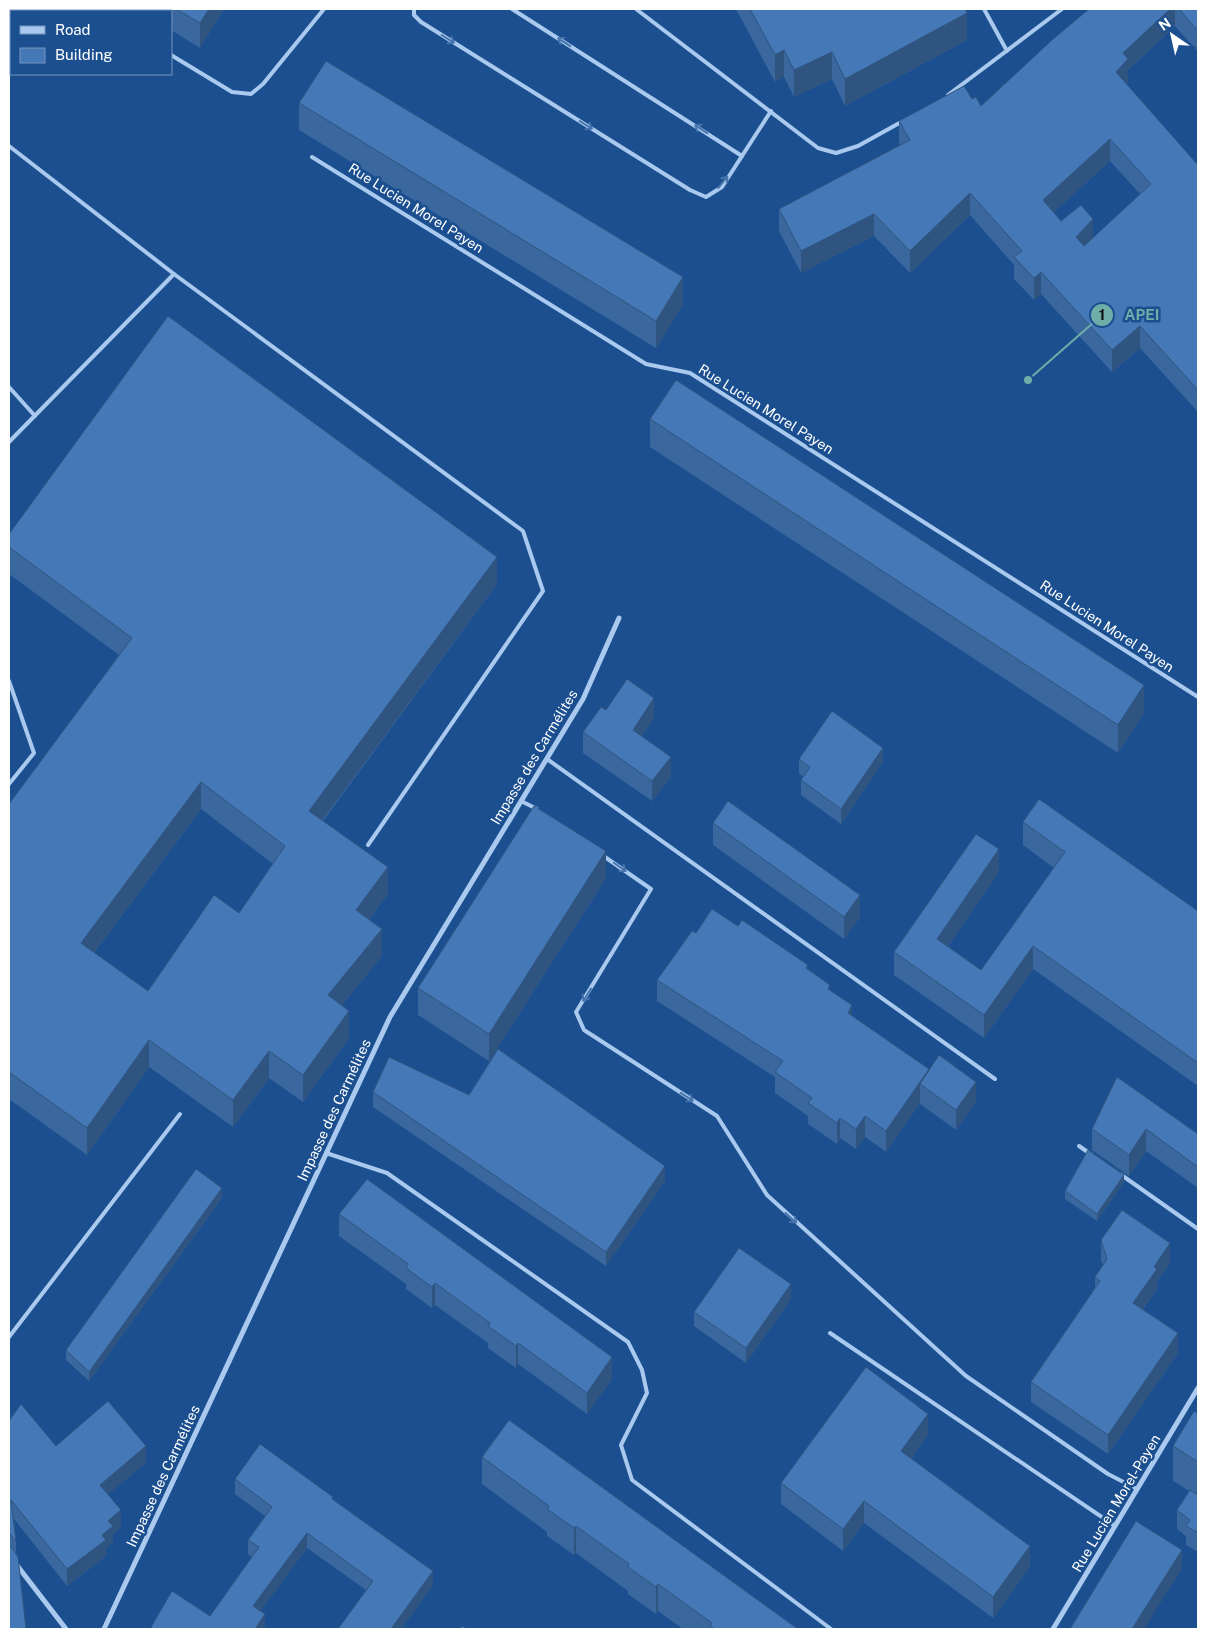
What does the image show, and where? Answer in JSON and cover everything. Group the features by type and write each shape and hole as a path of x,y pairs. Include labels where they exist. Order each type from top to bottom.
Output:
{"street":[{"name":"Impasse des Carmélites","path":"104,1629 390,1016 583,699 619,618"},
{"name":"Rue Lucien Morel-Payen","path":"1053,1629 1198,1388"},
{"path":"9,1555 66,1629"}],"lane":[{"path":"172,57 232,92 251,94 264,84 324,9"},
{"path":"414,9 414,15 421,22 690,190 706,196 722,187 771,111"},
{"path":"512,9 742,156"},
{"path":"636,9 818,148 836,153 858,146 906,119"},
{"path":"984,9 1007,51"},
{"path":"946,97 1062,9"},
{"path":"9,146 174,274 523,531 543,591 368,845"},
{"name":"Rue Lucien Morel Payen","path":"312,157 646,364 690,374 1198,697"},
{"path":"9,442 174,274"},
{"path":"9,386 35,416"},
{"path":"9,681 34,753 9,784"},
{"path":"547,759 995,1078"},
{"path":"521,801 538,810"},
{"path":"595,850 651,889 576,1012 584,1030 717,1116 767,1195 966,1376 1108,1474 1137,1489"},
{"path":"9,1337 180,1114"},
{"path":"1079,1146 1095,1157"},
{"path":"326,1153 388,1173 628,1342 642,1370 647,1393 621,1445 632,1480 831,1629"},
{"path":"1119,1174 1198,1228"},
{"path":"830,1333 1115,1526"}],"building":[{"path":"176,9 209,9 200,23"},
{"path":"750,9 965,9 967,13 845,79 832,52 794,70 784,50 775,55"},
{"path":"1089,9 1170,9 1123,53 1128,59 1116,72 1198,165 1198,390 1140,326 1112,350 1041,272 1034,278 1014,257 1022,251 970,193 910,251 874,214 801,251 779,209 910,140 899,121 964,86 972,99 976,97 981,106 1052,40","holes":["1110,139 1151,184 1084,246 1076,237 1093,219 1081,205 1061,221 1043,200"]},
{"path":"1179,9 1198,9 1198,31"},
{"path":"326,61 683,277 656,321 299,103"},
{"path":"168,316 497,557 309,811 388,867 356,910 382,929 328,995 349,1011 303,1075 269,1051 233,1100 149,1040 87,1128 9,1072 9,804 132,638 9,547 9,534","holes":["201,782 285,846 239,913 214,895 148,991 81,943"]},
{"path":"676,380 1144,685 1118,725 650,419"},
{"path":"627,679 654,698 633,730 671,757 652,781 583,732 601,707 606,710"},
{"path":"832,711 883,748 841,809 801,780 810,767 799,759"},
{"path":"1039,799 1198,911 1198,1063 1033,946 984,1015 894,952 976,834 999,849 937,939 981,970 1065,852 1023,822"},
{"path":"728,801 860,895 844,917 713,823"},
{"path":"534,806 606,851 489,1034 418,988"},
{"path":"712,909 738,926 742,920 808,965 806,968 830,985 828,989 852,1005 848,1013 929,1069 886,1131 865,1116 856,1129 840,1118 837,1123 808,1103 812,1098 775,1072 783,1061 657,980 692,931 696,933"},
{"path":"498,1049 665,1166 606,1252 373,1092 389,1057 469,1095"},
{"path":"939,1055 976,1082 956,1110 920,1084"},
{"path":"1117,1077 1198,1134 1198,1167 1146,1129 1129,1155 1092,1129"},
{"path":"1088,1150 1124,1175 1097,1214 1065,1191"},
{"path":"196,1169 222,1188 89,1372 66,1350"},
{"path":"367,1179 612,1357 587,1393 518,1343 516,1346 488,1326 490,1323 435,1283 432,1287 406,1268 408,1264 339,1214"},
{"path":"1122,1210 1170,1243 1154,1267 1157,1269 1133,1303 1178,1333 1108,1435 1031,1382 1100,1281 1095,1277 1107,1259 1101,1240"},
{"path":"739,1248 791,1284 746,1348 694,1312"},
{"path":"866,1367 928,1414 901,1451 1030,1546 993,1597 864,1501 843,1529 781,1483"},
{"path":"108,1401 146,1446 100,1485 121,1510 108,1521 113,1526 102,1535 106,1540 67,1569 11,1500 16,1541 10,1534 9,1536 9,1421 21,1404 56,1446"},
{"path":"1194,1411 1198,1414 1198,1462 1173,1446"},
{"path":"509,1420 798,1629 715,1629 710,1626 712,1623 658,1584 656,1587 628,1567 629,1564 576,1526 574,1528 547,1509 549,1506 482,1457"},
{"path":"260,1444 333,1497 332,1499 433,1571 391,1629 338,1629 373,1581 307,1533 253,1606 265,1614 255,1629 153,1629 151,1627 172,1591 210,1616 259,1547 248,1540 272,1507 235,1479"},
{"path":"1190,1490 1198,1495 1198,1533 1186,1526 1190,1520 1177,1510"},
{"path":"1136,1521 1182,1550 1132,1629 1070,1629"},
{"path":"9,1544 18,1557 26,1629 9,1628"}],"place":[{"name":"APEI","path":"1028,380"}]}
